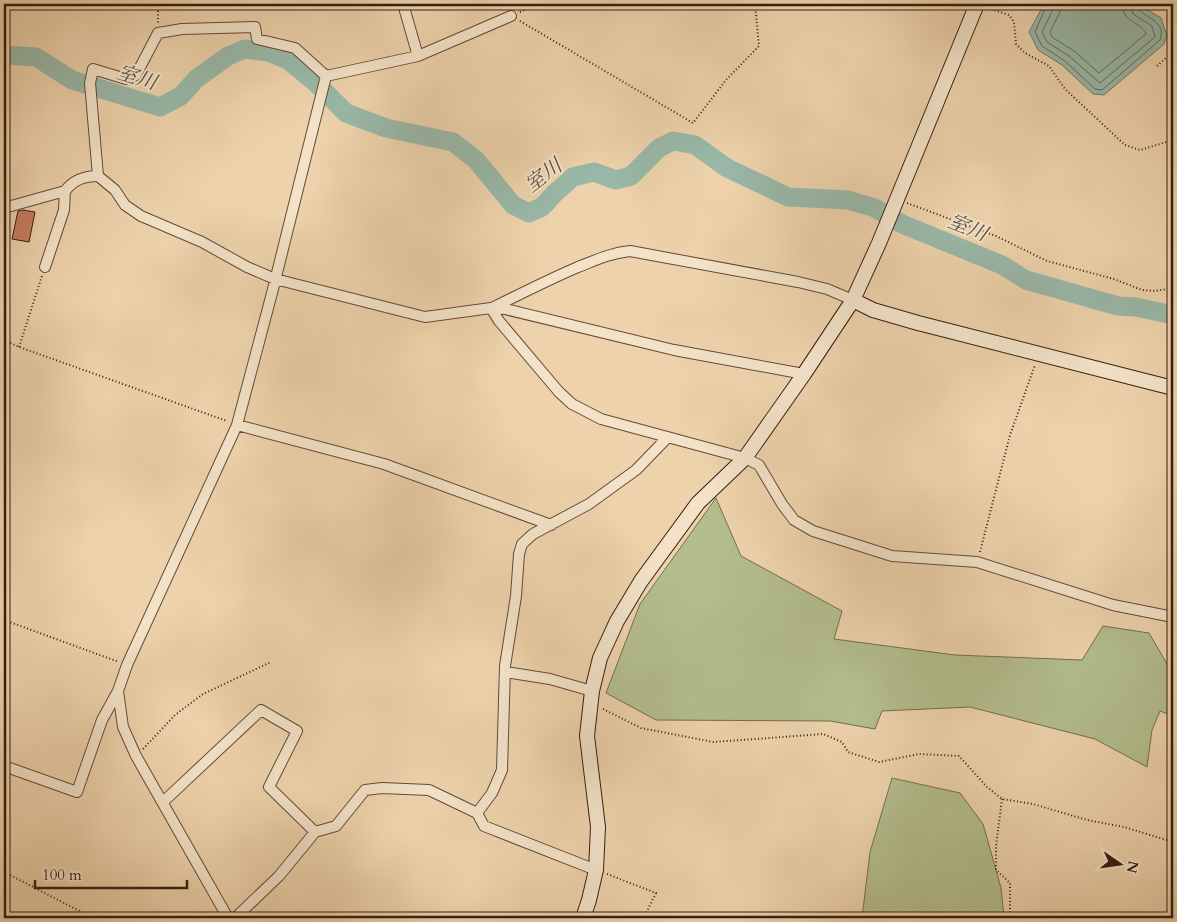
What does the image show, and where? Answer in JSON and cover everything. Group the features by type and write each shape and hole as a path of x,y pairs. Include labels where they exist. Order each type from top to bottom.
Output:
{"street":[{"path":"403,4 418,56"},
{"path":"583,918 596,870 598,827 587,736 592,691 600,658 617,621 641,581 698,503 745,458 853,300 897,199 977,4"},
{"path":"326,76 418,56 511,16"},
{"path":"98,176 90,83 93,69 126,79 136,76 158,33 182,29 255,27 257,39 295,48 326,76"},
{"path":"4,766 78,792 102,720 118,691 127,665 237,424 326,76"},
{"path":"4,208 65,191 84,176 98,176 115,190 126,205 141,216 202,242 247,267 274,279 424,317 491,308 505,308 674,350 804,374"},
{"path":"45,267 64,210 65,191"},
{"path":"491,308 602,257 615,252 630,251 827,289 873,310 918,323 1173,388"},
{"path":"491,308 499,322 553,385 572,404 601,419 745,458 760,465 782,504 794,520 813,531 892,556 977,562 1113,605 1173,617"},
{"path":"237,424 384,464 551,525"},
{"path":"477,813 492,793 502,770 505,666 516,596 519,554 522,544 533,534 589,504 636,470 667,438"},
{"path":"506,672 550,679 592,691"},
{"path":"118,691 124,727 136,756 228,918"},
{"path":"163,802 261,710 297,730 269,787 314,832"},
{"path":"235,918 279,876 314,832 336,826 365,790 382,788 429,790 477,813 484,826 596,870"}],"path":[{"path":"158,4 158,33"},
{"path":"511,16 538,4"},
{"path":"511,16 693,123 726,80 759,46 755,4"},
{"path":"977,4 1009,15 1014,22 1016,44 1025,53 1049,66 1065,89 1125,145 1140,150 1173,140"},
{"path":"1157,66 1168,56 1173,64"},
{"path":"897,199 996,236 1047,261 1114,279 1142,290 1155,291 1173,288"},
{"path":"19,347 45,267"},
{"path":"4,340 237,424"},
{"path":"977,562 1010,435 1039,353"},
{"path":"4,620 127,665"},
{"path":"136,756 175,715 203,694 271,662"},
{"path":"600,708 641,728 713,742 823,734 842,742 848,752 879,762 919,754 959,756 987,787 1002,799 1033,804 1086,820 1124,827 1173,842"},
{"path":"1002,799 996,846 996,870 1010,883 1010,918"},
{"path":"596,870 656,893 645,915 648,918"},
{"path":"4,872 93,918"}],"green space":[{"path":"716,498 741,556 842,611 834,639 955,655 1082,660 1103,626 1149,633 1173,674 1173,716 1160,711 1152,730 1147,767 1095,739 970,707 882,711 875,729 830,721 656,720 606,693 640,604"},
{"path":"892,778 960,793 983,824 1001,888 1004,918 862,918 870,852"}],"water":[{"path":"1044,4 1138,4 1161,18 1167,36 1164,44 1104,95 1093,94 1062,65 1038,50 1029,32"}],"building":[{"path":"18,211 35,212 29,242 12,239"}],"waterway":[{"name":"室川","path":"4,55 36,57 72,80 160,107 181,96 196,79 228,56 245,49 268,52 288,60 317,84 346,113 386,128 453,142 476,160 513,205 529,213 542,207 573,177 594,172 616,180 631,176 659,148 673,141 695,145 727,168 788,197 848,200 875,208 902,224 1002,265 1026,280 1118,306 1136,307 1173,315"}]}
